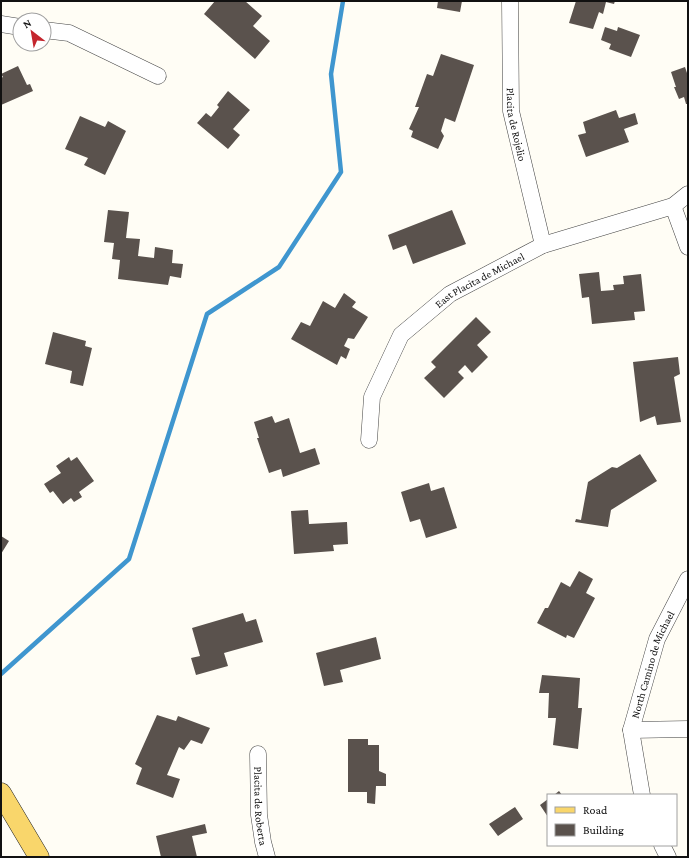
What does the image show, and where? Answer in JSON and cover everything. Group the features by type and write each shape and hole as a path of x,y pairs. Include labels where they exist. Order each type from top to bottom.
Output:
{"main road":[{"path":"1,793 39,857"}],"street":[{"name":"Placita de Rojelio","path":"510,1 511,111 543,245"},
{"path":"1,24 12,26"},
{"path":"52,31 69,33 158,76"},
{"path":"688,194 673,206 688,247"},
{"name":"East Placita de Michael","path":"369,440 372,398 401,335 450,294 543,245 673,206"},
{"name":"North Camino de Michael","path":"642,794 631,730 657,639 688,579"},
{"name":"North Camino de Michael","path":"631,730 688,729"},
{"name":"Placita de Roberta","path":"258,754 259,816 267,857"},
{"path":"662,846 668,857"}],"building":[{"path":"215,1 245,1 262,16 253,26 270,41 255,59 204,14"},
{"path":"438,1 462,1 460,12 437,8"},
{"path":"576,1 615,1 614,4 606,2 603,14 599,12 593,29 569,23"},
{"path":"605,27 617,31 618,27 640,35 631,57 609,49 611,44 601,40"},
{"path":"441,54 474,65 455,122 445,118 441,131 444,136 438,149 411,137 413,131 409,129 419,107 415,107 427,74 433,76"},
{"path":"18,66 27,85 30,84 33,91 1,105 1,78 3,77 1,74"},
{"path":"685,67 688,76 688,104 686,104 684,97 679,99 674,87 676,87 671,72"},
{"path":"228,91 250,110 233,129 240,135 228,149 197,123 206,113 211,117 219,107 217,105"},
{"path":"616,110 619,118 635,113 638,124 624,129 629,142 586,157 578,135 586,133 583,122"},
{"path":"80,116 105,127 108,121 126,131 105,175 84,165 88,158 65,149"},
{"path":"108,210 129,212 126,238 140,239 138,256 154,258 155,247 173,250 172,263 183,264 181,278 170,276 168,285 118,279 120,260 112,259 114,243 104,242"},
{"path":"452,210 466,244 413,264 406,245 393,250 388,235"},
{"path":"599,272 601,291 614,290 613,285 624,284 623,276 641,274 645,311 634,312 635,320 592,324 589,297 582,298 579,274"},
{"path":"344,293 356,302 352,307 368,317 354,339 348,338 344,346 350,349 346,359 341,356 337,365 291,339 301,322 310,326 323,301 335,308"},
{"path":"476,317 491,332 477,345 488,357 472,373 465,365 458,372 464,378 444,398 424,378 436,367 431,362"},
{"path":"53,332 86,341 85,346 92,348 83,386 70,383 72,371 45,364"},
{"path":"678,357 680,374 674,377 681,422 657,425 655,416 640,422 633,362"},
{"path":"272,416 275,423 289,418 300,453 315,448 320,464 283,477 281,469 269,473 257,438 259,438 254,422"},
{"path":"640,454 657,481 611,510 608,527 575,522 576,519 581,520 588,482 612,467 617,468"},
{"path":"69,457 71,461 77,457 94,481 79,492 82,497 74,502 71,498 63,504 53,491 50,493 44,484 61,473 56,466"},
{"path":"429,483 431,491 444,487 457,528 426,538 420,519 410,522 401,492"},
{"path":"308,510 309,524 347,522 348,544 333,545 334,551 294,554 291,511"},
{"path":"1,536 9,541 1,554"},
{"path":"579,571 593,579 586,593 595,598 574,638 567,635 566,638 537,623 545,608 548,608 561,582 570,587"},
{"path":"243,613 246,622 256,619 263,642 224,653 228,666 196,675 191,658 200,656 192,628"},
{"path":"376,637 381,659 340,670 343,682 324,686 316,653"},
{"path":"542,675 580,678 578,708 582,708 578,749 553,745 556,718 548,718 549,693 539,693"},
{"path":"157,715 176,721 178,716 210,728 202,744 191,740 184,750 179,747 167,775 180,779 173,798 136,784 142,768 135,764"},
{"path":"348,739 368,739 368,745 379,745 379,771 386,774 386,786 376,786 375,804 367,803 367,792 348,792"},
{"path":"547,800 547,816 540,805"},
{"path":"515,807 523,819 498,836 489,824"},
{"path":"205,824 207,833 192,836 197,857 161,857 156,836"}],"waterway":[{"path":"1,674 129,559 207,314 279,267 341,172 331,74 343,1"}]}
